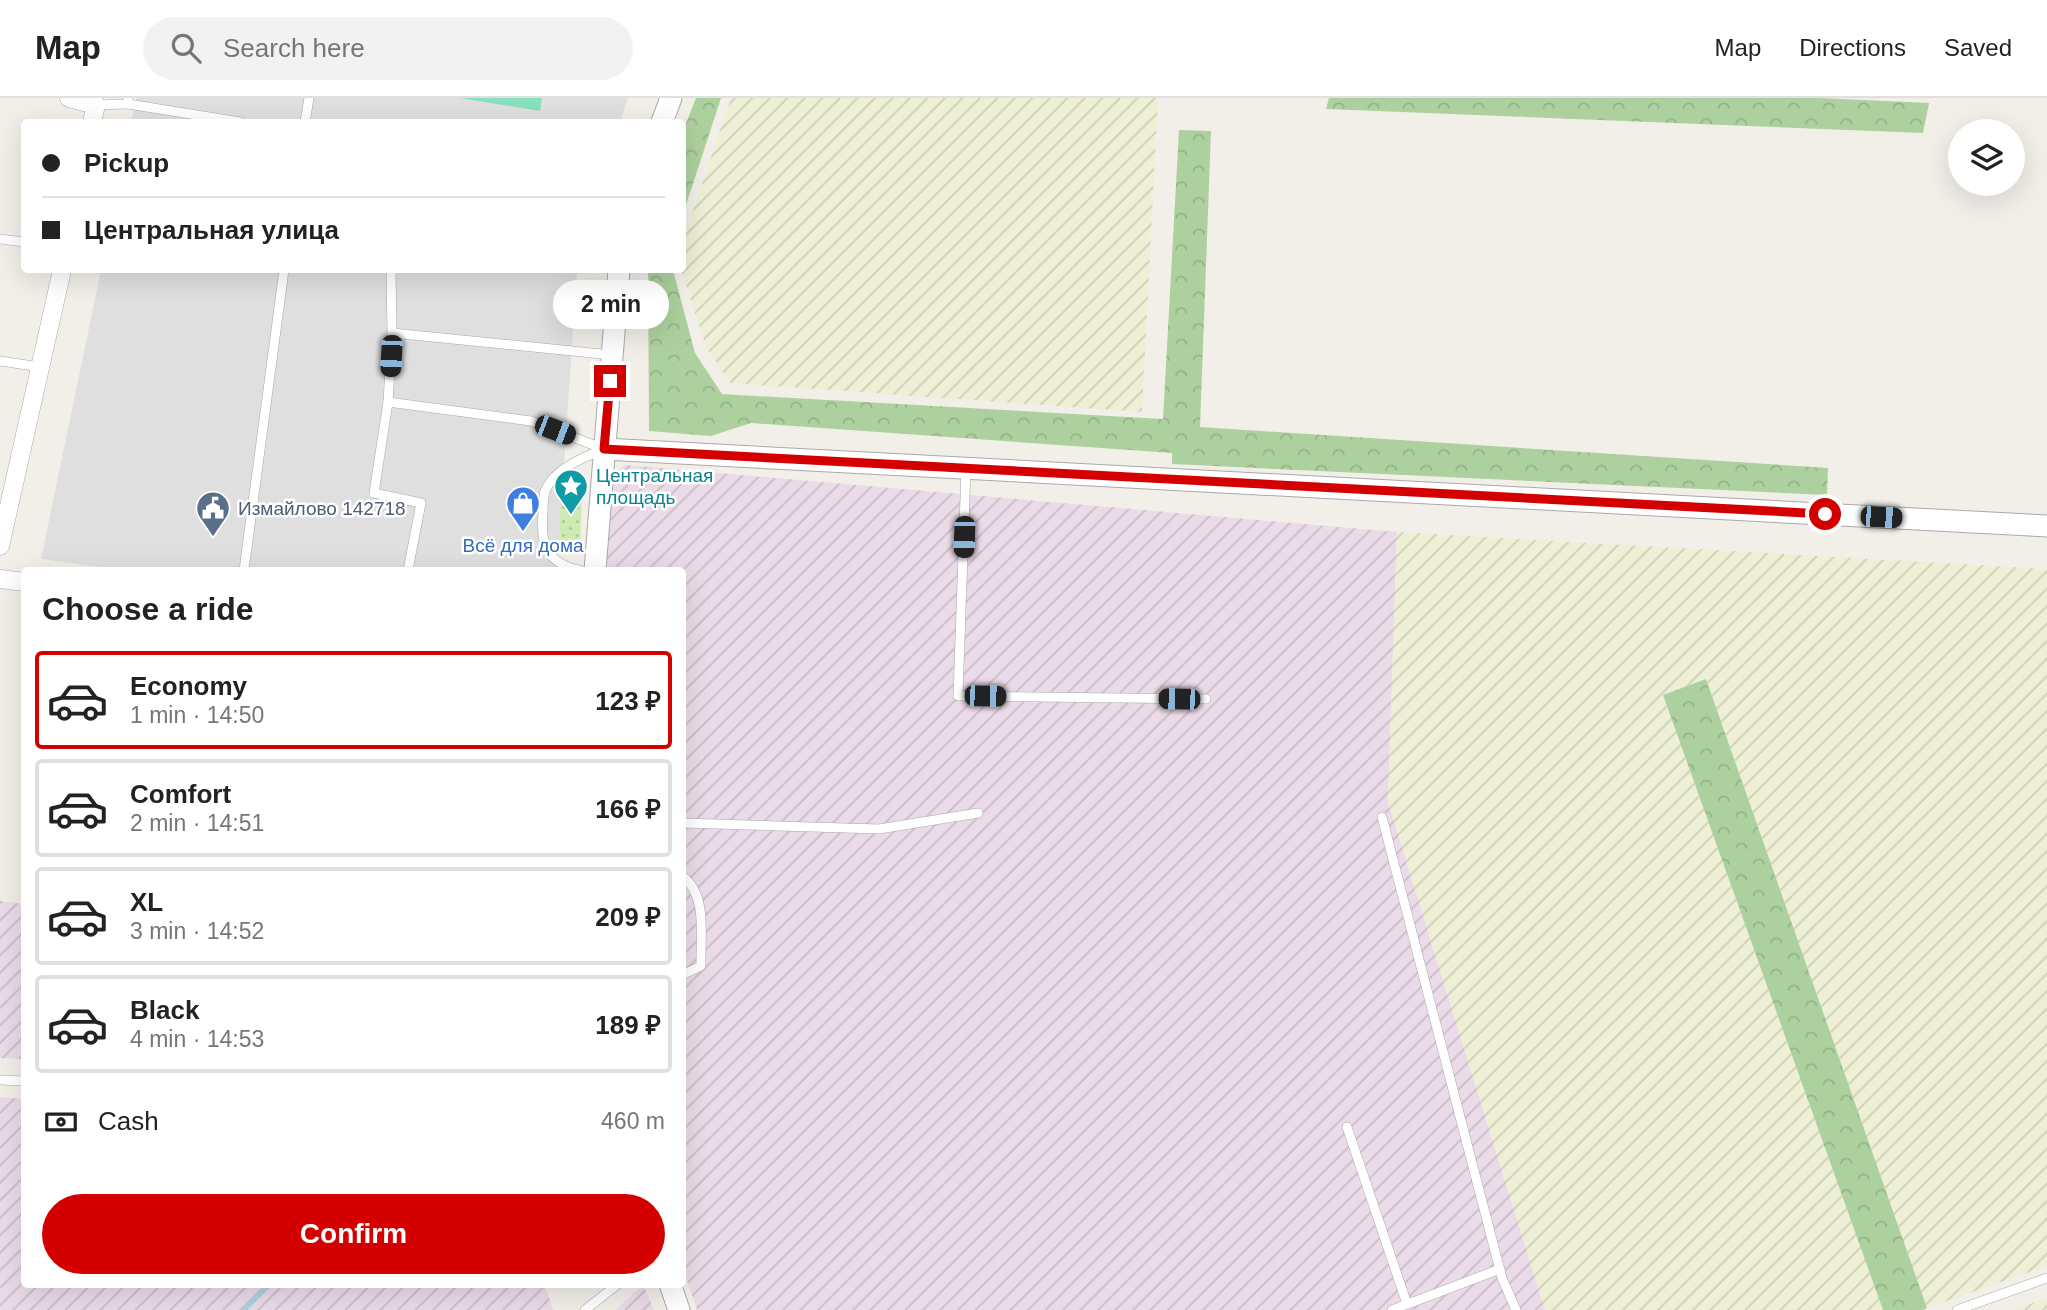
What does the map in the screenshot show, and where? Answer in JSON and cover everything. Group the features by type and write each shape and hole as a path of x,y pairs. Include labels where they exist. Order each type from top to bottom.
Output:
{"street":[{"path":"69,98 94,114"},
{"path":"663,119 671,98"},
{"path":"0,546 61,273"},
{"path":"595,567 619,273"},
{"path":"604,449 2047,526"},
{"path":"0,579 21,582"},
{"path":"671,1288 679,1310"}],"lane":[{"path":"306,119 309,98"},
{"path":"94,114 128,101 224,119"},
{"path":"0,239 21,242"},
{"path":"243,567 284,273"},
{"path":"391,273 392,332 388,402 374,493 421,503 409,567"},
{"path":"392,332 612,355"},
{"path":"0,361 40,367"},
{"path":"388,402 531,421 604,449"},
{"path":"566,567 546,551 542,523 545,491 556,476 575,461 604,449"},
{"path":"966,469 958,696 1206,699"},
{"path":"686,823 879,829 978,813"},
{"path":"1382,817 1500,1269 1516,1310"},
{"path":"686,879 693,884 700,907 701,966 686,973"},
{"path":"0,1080 21,1081"},
{"path":"1347,1127 1407,1304"},
{"path":"1392,1310 1500,1269"},
{"path":"1957,1310 2047,1278"},
{"path":"585,1310 613,1288"}],"shaded area":[{"path":"136,98 628,98 621,119 132,119"},
{"path":"100,273 577,273 557,567 101,567 41,559"},
{"path":"626,465 1397,532 1388,802 1545,1310 697,1310 686,1278 686,567 606,567 616,471"},
{"path":"0,901 21,904 21,1059 0,1058"},
{"path":"0,1097 21,1099 21,1288 545,1288 553,1310 0,1310"},
{"path":"640,1288 645,1288 654,1310 615,1310"}],"green space":[{"path":"460,98 542,98 540,111"},
{"path":"696,98 721,98 686,205 686,123"},
{"path":"731,98 1158,98 1142,412 730,383 706,347 682,273 686,273 686,231"},
{"path":"1329,98 1820,98 1929,103 1923,133 1326,109"},
{"path":"1179,130 1211,131 1200,427 1828,468 1827,495 1172,464 1172,453 751,423 711,436 649,431 648,273 674,273 695,353 722,394 1163,419"},
{"name":"Центральная площадь","path":"578,492 582,496 580,549 577,552 564,550 559,540 561,500"},
{"path":"1397,532 2047,569 2047,1266 1927,1308 1706,679 1663,695 1883,1310 1545,1310 1388,802"},
{"path":"1706,679 1927,1308 1923,1310 1883,1310 1663,695"},
{"path":"2047,1298 2047,1310 2013,1310"}],"waterway":[{"path":"244,1310 266,1288"}],"place":[{"name":"Центральная площадь","path":"571,516"},
{"name":"Всё для дома","path":"523,533"},
{"name":"Измайлово 142718","path":"213,538"}],"route":[{"path":"610,381 604,449 1825,514"}]}
